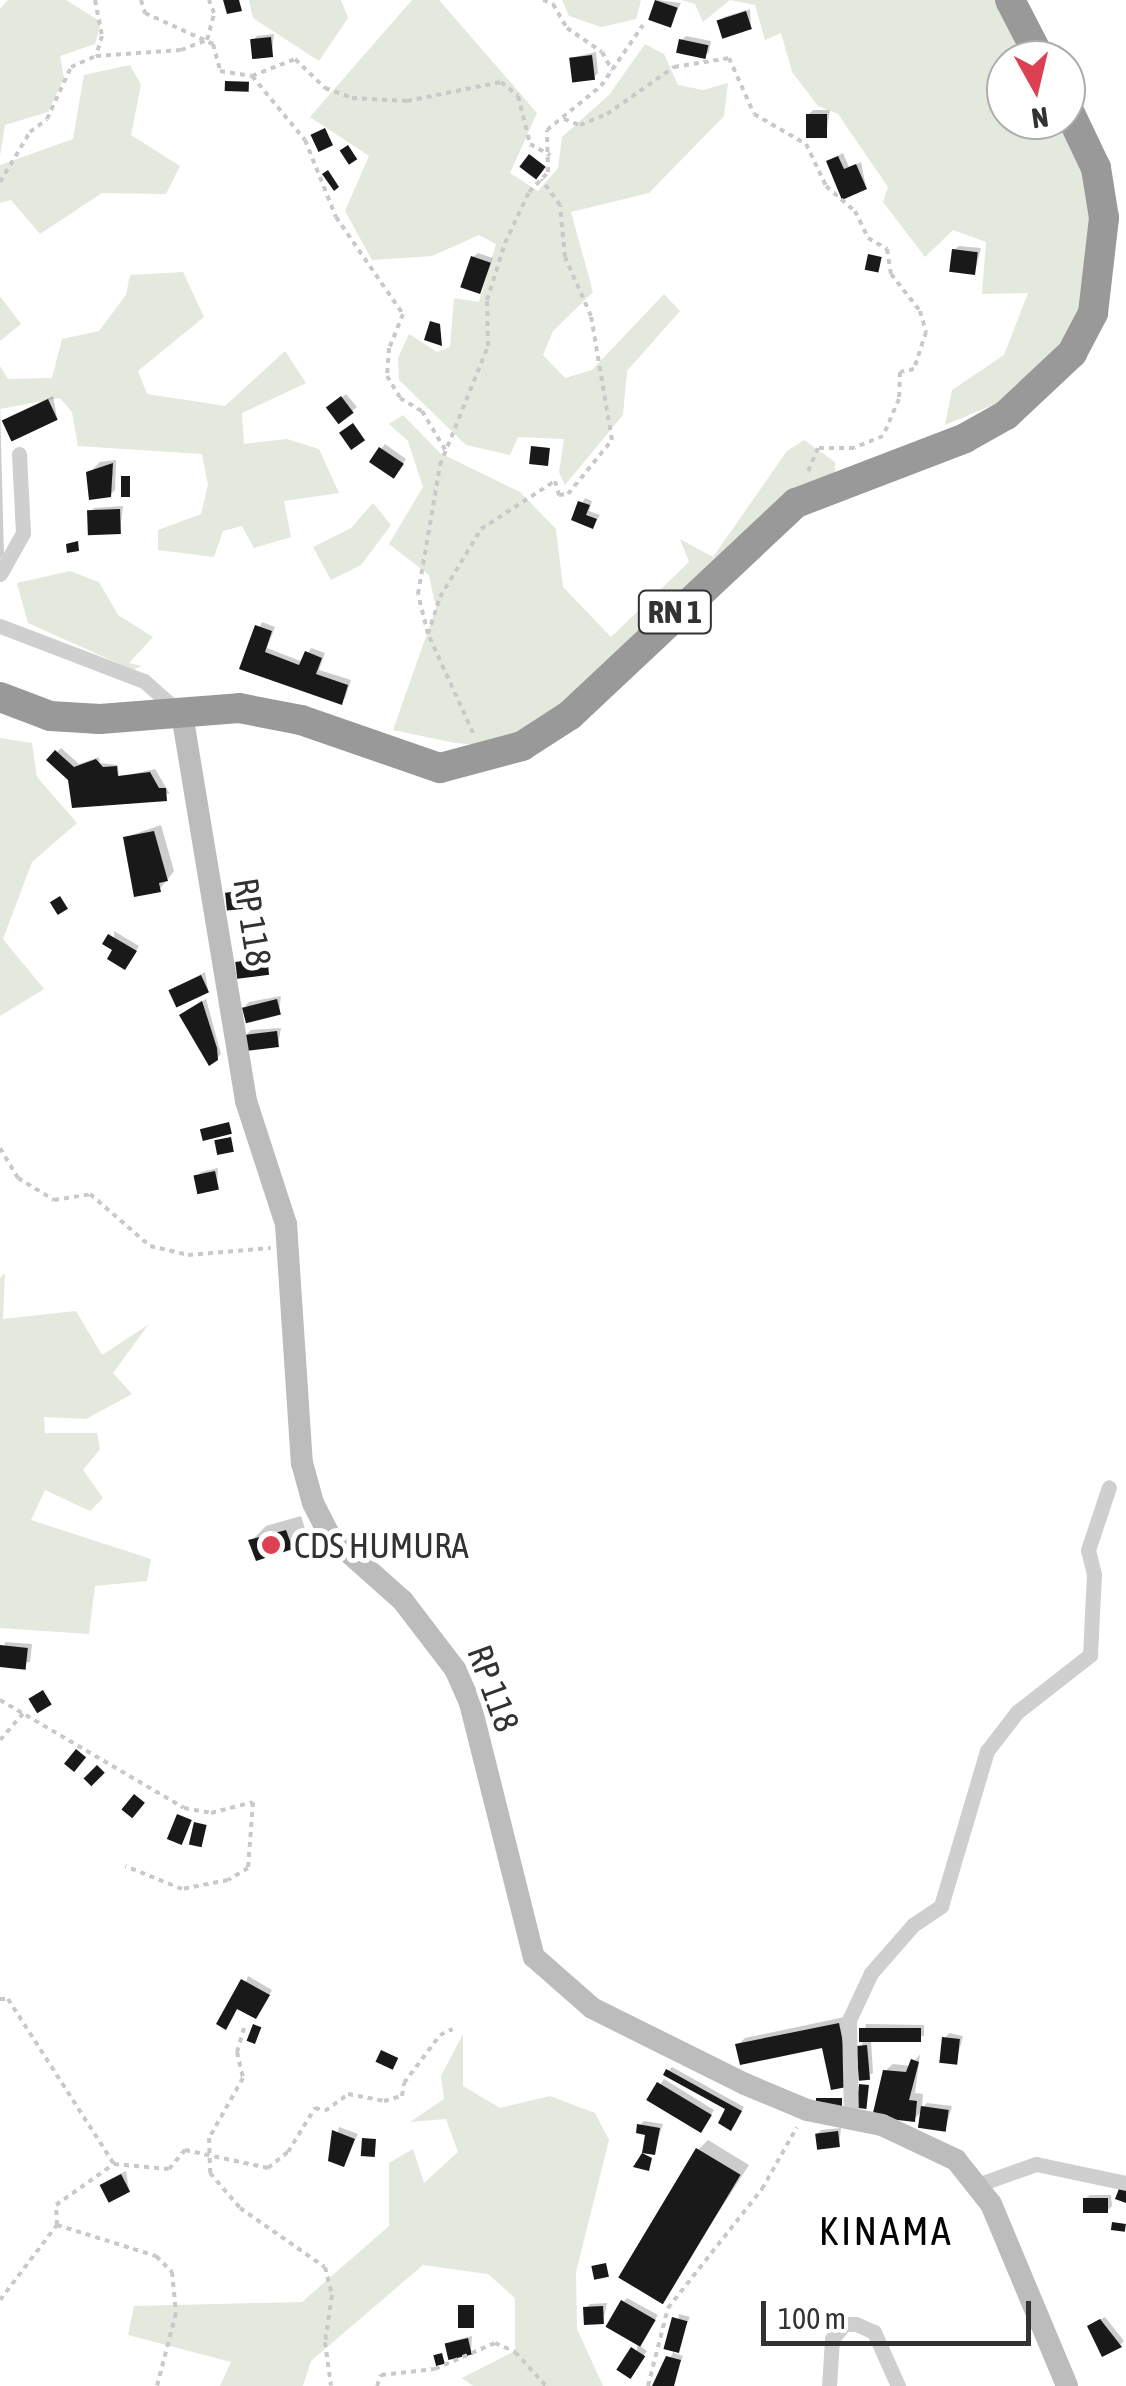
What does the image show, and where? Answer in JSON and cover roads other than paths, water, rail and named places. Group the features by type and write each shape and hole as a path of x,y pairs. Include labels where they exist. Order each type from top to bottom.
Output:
{"highway":[{"path":"1010,0 1031,40"},
{"name":"RN 1","path":"0,698 50,716 182,714 239,708 301,720 440,768 482,762 522,746 570,716 796,503 965,438 1006,415 1072,352 1093,313 1104,218 1096,168 1083,140"}],"main road":[{"name":"RP 118","path":"182,714 246,1101 289,1247 302,1463 312,1503 328,1535 404,1601 455,1669 470,1703 534,1956 592,2008 807,2110 851,2117 931,2143 977,2186 990,2204 1067,2386"}],"street":[{"path":"0,574 23,533 19,454"},
{"path":"0,626 144,681 182,714"},
{"path":"851,2117 849,2020 870,1973 913,1925 941,1906 987,1751 1017,1712 1090,1655 1094,1574 1088,1550 1109,1487"},
{"path":"977,2186 1036,2164 1126,2183"},
{"path":"829,2386 832,2340 844,2324 856,2324 874,2332 898,2386"}],"place":[{"name":"CDS HUMURA","path":"271,1545"}],"district":[{"name":"KINAMA","path":"886,2231"}]}
